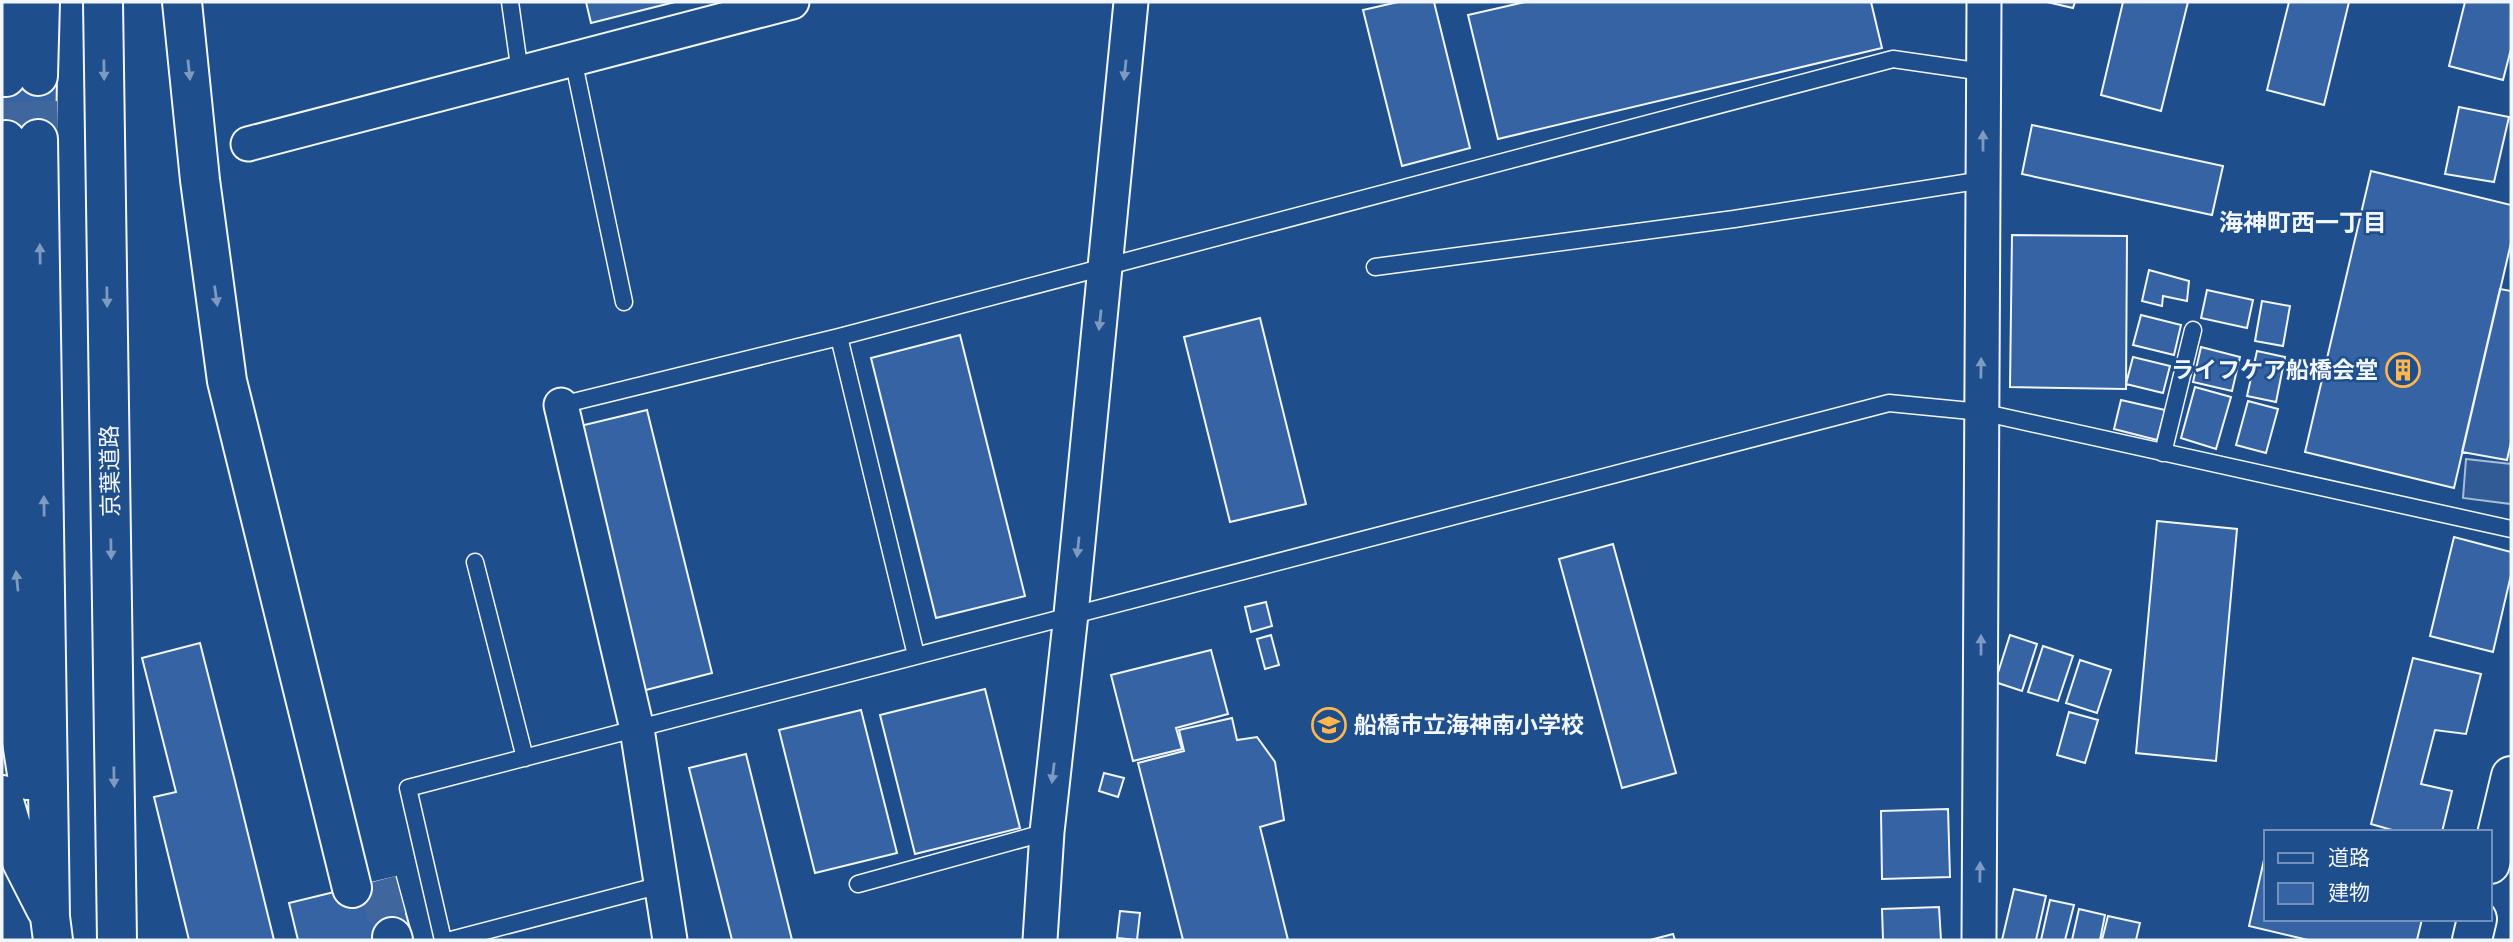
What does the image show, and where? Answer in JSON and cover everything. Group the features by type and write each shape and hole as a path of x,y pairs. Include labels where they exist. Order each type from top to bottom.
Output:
{"main road":[{"path":"7,2 22,76 40,2"},
{"name":"京葉道路","path":"103,2 117,940"},
{"path":"182,2 200,180 227,381 267,542 314,660 365,885"},
{"path":"22,139 51,929"},
{"path":"2,612 51,929"},
{"path":"2492,856 2511,776"},
{"path":"2,795 22,862 51,929"},
{"path":"2472,940 2477,921"}],"street":[{"path":"248,144 792,2"},
{"path":"1040,940 1046,832 1072,614 1131,2"},
{"path":"1979,940 1984,2"},
{"path":"561,405 636,729 670,940"}],"lane":[{"path":"510,2 520,73"},
{"path":"573,59 624,302"},
{"path":"561,405 839,337 1893,59 1983,72"},
{"path":"1375,267 1734,219 1983,180"},
{"path":"2163,453 2193,330"},
{"path":"839,337 916,655"},
{"path":"443,940 408,788 1889,403 1981,412 2511,528"},
{"path":"475,562 525,758"},
{"path":"858,884 1046,832"},
{"path":"452,940 661,885"}],"shaded area":[{"path":"2466,459 2511,464 2511,504 2463,498"}],"building":[{"path":"586,2 675,2 591,23"},
{"path":"1398,2 1434,2 1470,148 1402,166 1363,10"},
{"path":"1525,2 1871,2 1882,48 1498,139 1468,15"},
{"path":"2047,2 2075,2 2073,8"},
{"path":"2123,2 2188,2 2161,111 2101,95"},
{"path":"2289,2 2349,2 2324,105 2267,90"},
{"path":"2465,2 2511,2 2511,49 2503,80 2449,66"},
{"path":"57,76 56,138 2,140 2,77"},
{"path":"2459,107 2509,117 2494,182 2445,174"},
{"path":"2032,125 2223,166 2212,215 2022,174"},
{"name":"ライフケア船橋会堂","path":"2371,171 2511,205 2511,243 2454,488 2305,452"},
{"path":"2012,235 2127,236 2126,389 2010,387"},
{"path":"2149,270 2189,281 2187,301 2163,296 2162,306 2142,301"},
{"path":"2500,289 2511,291 2511,442 2507,460 2462,452"},
{"path":"2207,290 2253,300 2247,328 2201,318"},
{"path":"2262,301 2290,306 2283,346 2255,341"},
{"path":"2141,315 2181,325 2174,355 2133,345"},
{"path":"1260,318 1306,504 1230,522 1184,337"},
{"path":"960,335 1025,596 936,618 871,358"},
{"path":"2201,347 2240,357 2232,391 2193,382"},
{"path":"2257,351 2285,357 2276,402 2247,396"},
{"path":"2133,357 2170,366 2163,393 2126,384"},
{"path":"2195,387 2231,397 2216,449 2181,438"},
{"path":"2121,400 2165,410 2157,440 2114,429"},
{"path":"2248,401 2278,409 2266,453 2236,445"},
{"path":"647,410 712,673 642,691 576,427"},
{"path":"2157,521 2237,529 2216,761 2136,753"},
{"path":"2454,537 2511,552 2511,575 2493,652 2430,636"},
{"path":"1613,544 1676,773 1622,788 1559,559"},
{"path":"1266,602 1272,626 1251,632 1245,607"},
{"path":"1271,635 1279,665 1265,669 1257,639"},
{"path":"2010,635 2037,644 2022,691 1995,682"},
{"path":"200,643 274,940 189,940 154,797 176,792 142,658"},
{"path":"2043,646 2073,656 2058,701 2028,692"},
{"path":"1211,650 1228,714 1176,728 1182,749 1133,761 1111,675"},
{"path":"2413,658 2481,674 2466,734 2435,730 2421,784 2452,791 2442,830 2392,830 2371,824"},
{"path":"2080,660 2111,670 2097,713 2066,703"},
{"path":"985,689 1020,828 915,854 880,715"},
{"path":"861,710 897,853 815,873 779,730"},
{"path":"2069,712 2098,720 2085,763 2057,755"},
{"path":"1232,718 1237,740 1257,737 1275,762 1284,820 1260,827 1288,940 1183,940 1138,763 1184,751 1179,730"},
{"path":"746,754 792,940 732,940 689,768"},
{"path":"1104,773 1124,778 1118,797 1099,791"},
{"path":"1948,809 1950,877 1882,879 1881,811"},
{"path":"2264,860 2264,921 2422,921 2417,940 2308,940 2249,926"},
{"path":"396,877 411,932 380,940 298,940 289,903"},
{"path":"2014,889 2046,896 2036,940 2002,940"},
{"path":"2050,900 2074,905 2065,940 2041,940"},
{"path":"1939,907 1941,940 1883,940 1882,909"},
{"path":"2079,909 2105,915 2100,940 2072,940"},
{"path":"1120,911 1140,913 1137,940 1117,938"},
{"path":"2108,916 2140,923 2136,940 2102,940"},
{"path":"1673,934 1675,940 1650,940"}],"tunnel":[{"path":"38,76 38,139"},
{"path":"6,77 6,140"},
{"path":"377,881 392,937"}],"place":[{"name":"ライフケア船橋会堂","path":"2403,370"},
{"name":"船橋市立海神南小学校","path":"1329,725"}],"district":[{"name":"海神町西一丁目","path":"2303,223"}]}
